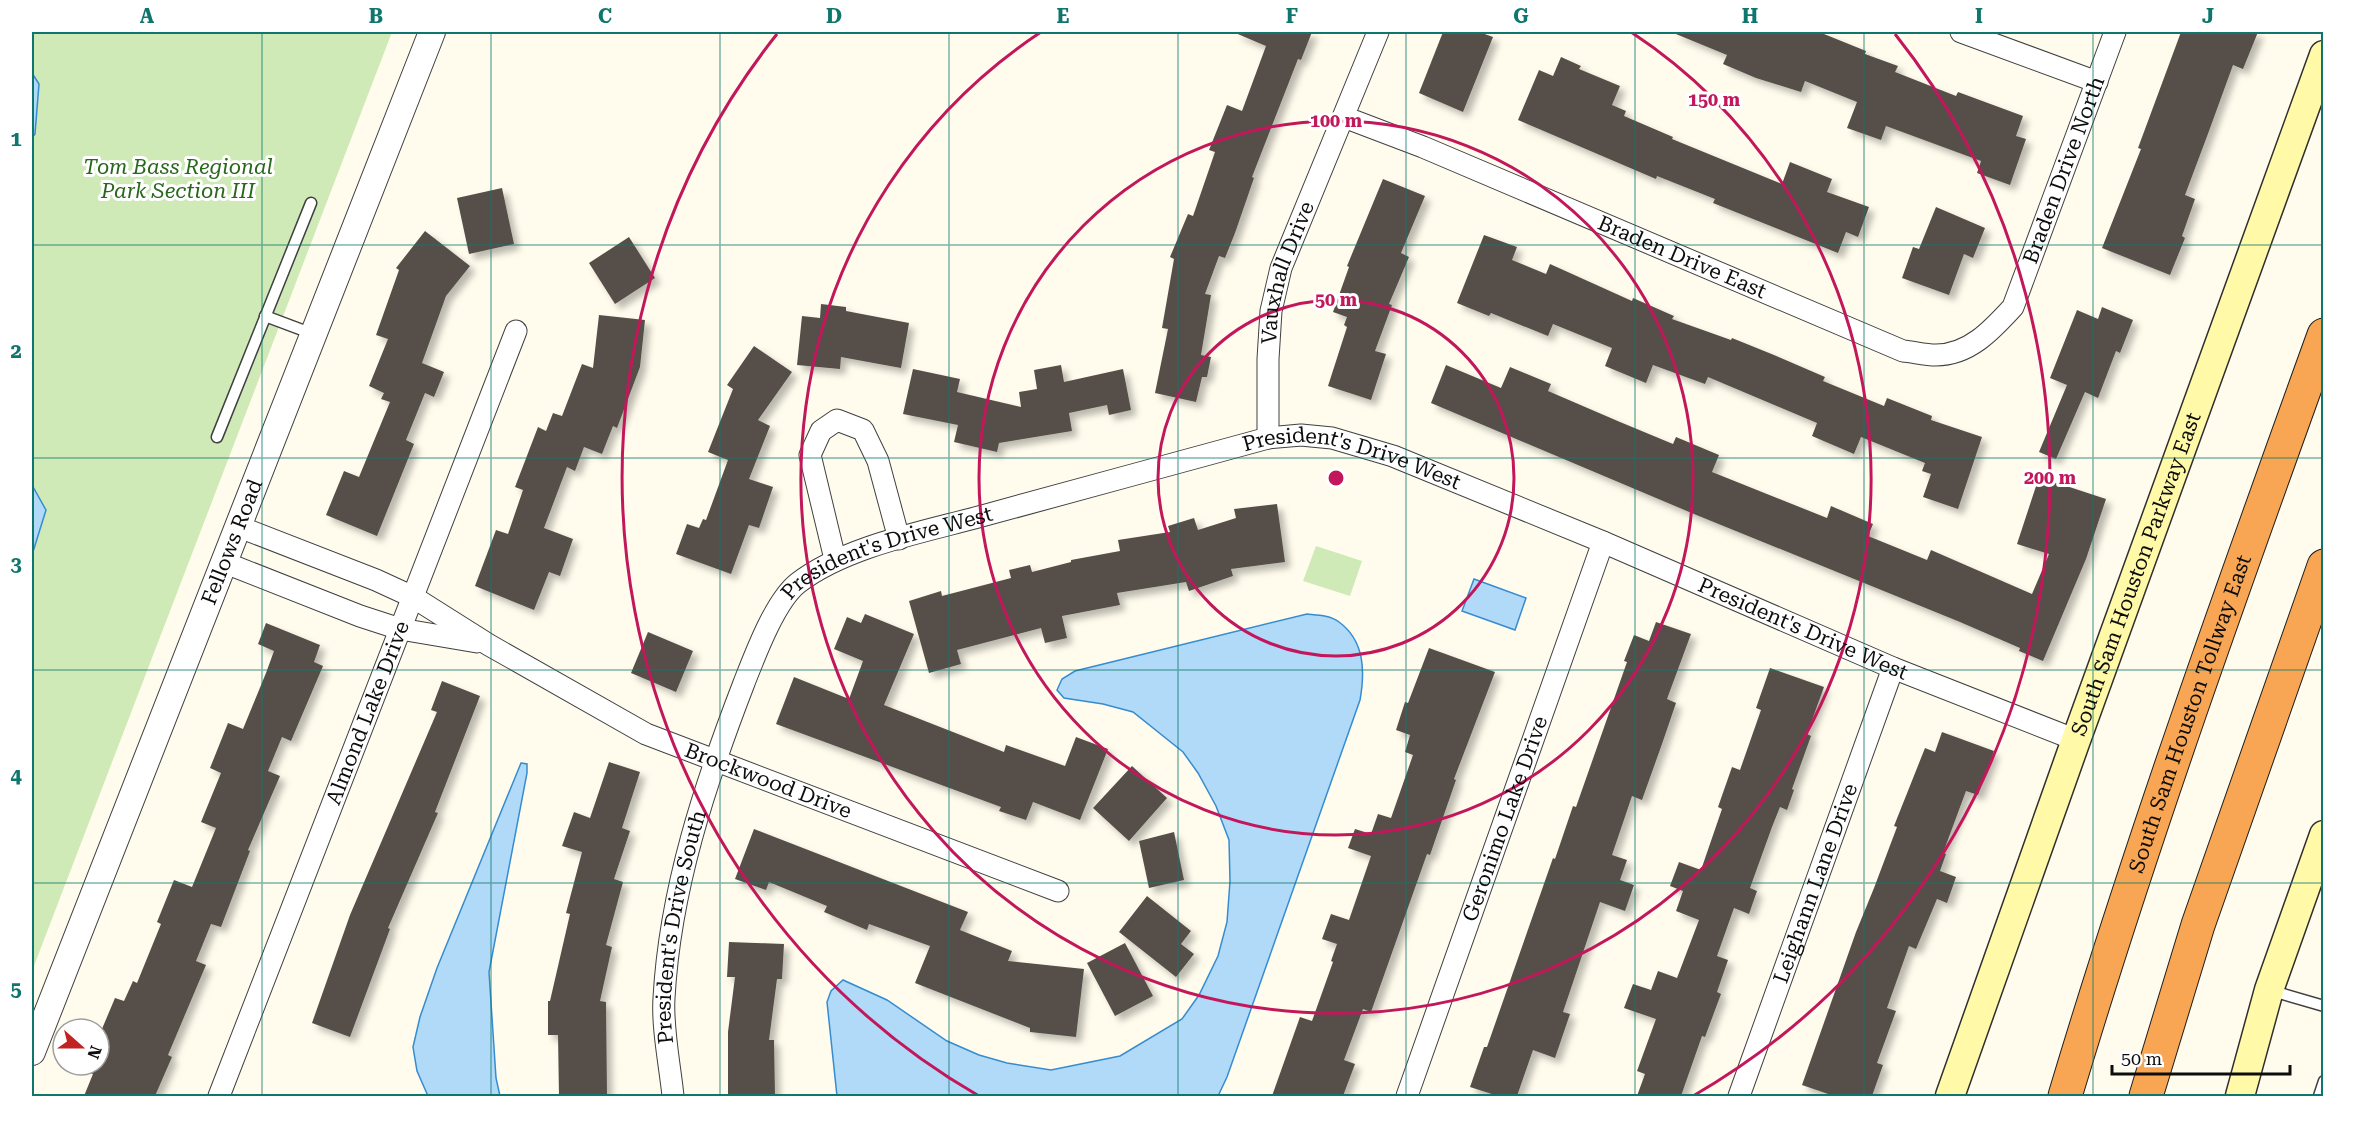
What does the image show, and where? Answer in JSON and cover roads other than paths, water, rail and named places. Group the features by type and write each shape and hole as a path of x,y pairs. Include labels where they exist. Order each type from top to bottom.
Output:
{"highway":[{"name":"South Sam Houston Tollway East","path":"2065,1096 2150,824 2324,335"},
{"path":"2146,1096 2209,892 2324,566"}],"main road":[{"name":"South Sam Houston Parkway East","path":"1950,1096 2324,55"},
{"path":"2240,1096 2269,990 2324,835"}],"street":[{"name":"Fellows Road","path":"32,1052 432,32"},
{"name":"Vauxhall Drive","path":"1268,438 1268,359 1271,311 1281,268 1378,32"},
{"path":"1961,32 2097,82"},
{"name":"Braden Drive North","path":"2013,308 2115,32"},
{"name":"Braden Drive East","path":"1344,117 1434,151 1903,351 1937,355 1968,348 1995,327 2013,308"},
{"name":"Almond Lake Drive","path":"219,1096 516,331"},
{"path":"835,559 810,455 821,432 837,420 863,430 878,461 899,539"},
{"name":"President's Drive West","path":"714,761 772,618 796,585 835,559 899,539 1268,438 1301,435 1332,438 1394,456 1603,542 1893,668 2076,740"},
{"name":"Brockwood Drive","path":"237,526 376,580 413,597 489,645 646,734 1058,891"},
{"name":"Geronimo Lake Drive","path":"1407,1096 1603,542"},
{"name":"Brockwood Drive","path":"223,562 360,616 400,629 489,645"},
{"name":"Leighann Lane Drive","path":"1739,1096 1893,668"},
{"name":"President's Drive South","path":"673,1096 664,1001 670,941 682,873 714,761"}],"lane":[{"path":"217,437 311,203"},
{"path":"265,316 314,334"},
{"path":"2269,990 2324,1006"},
{"path":"2319,1096 2324,1081"}],"water":[{"path":"32,73 39,84 35,134 32,138"},
{"path":"32,485 46,510 32,555"},
{"path":"1474,579 1526,598 1515,630 1462,611"},
{"path":"1307,614 1332,618 1348,630 1354,638 1362,668 1360,700 1227,1077 1218,1096 837,1096 827,1002 831,991 843,980 887,1000 947,1041 979,1055 1007,1063 1051,1070 1120,1056 1182,1019 1199,995 1218,956 1227,922 1230,881 1229,840 1216,806 1198,773 1183,752 1133,712 1103,704 1064,698 1057,690 1062,679 1075,671"},
{"path":"521,763 527,764 527,773 489,972 496,1078 500,1096 428,1096 417,1071 413,1047 420,1017 437,968"}],"park label":[{"name":"Tom Bass Regional Park Section III","path":"178,179"}]}
